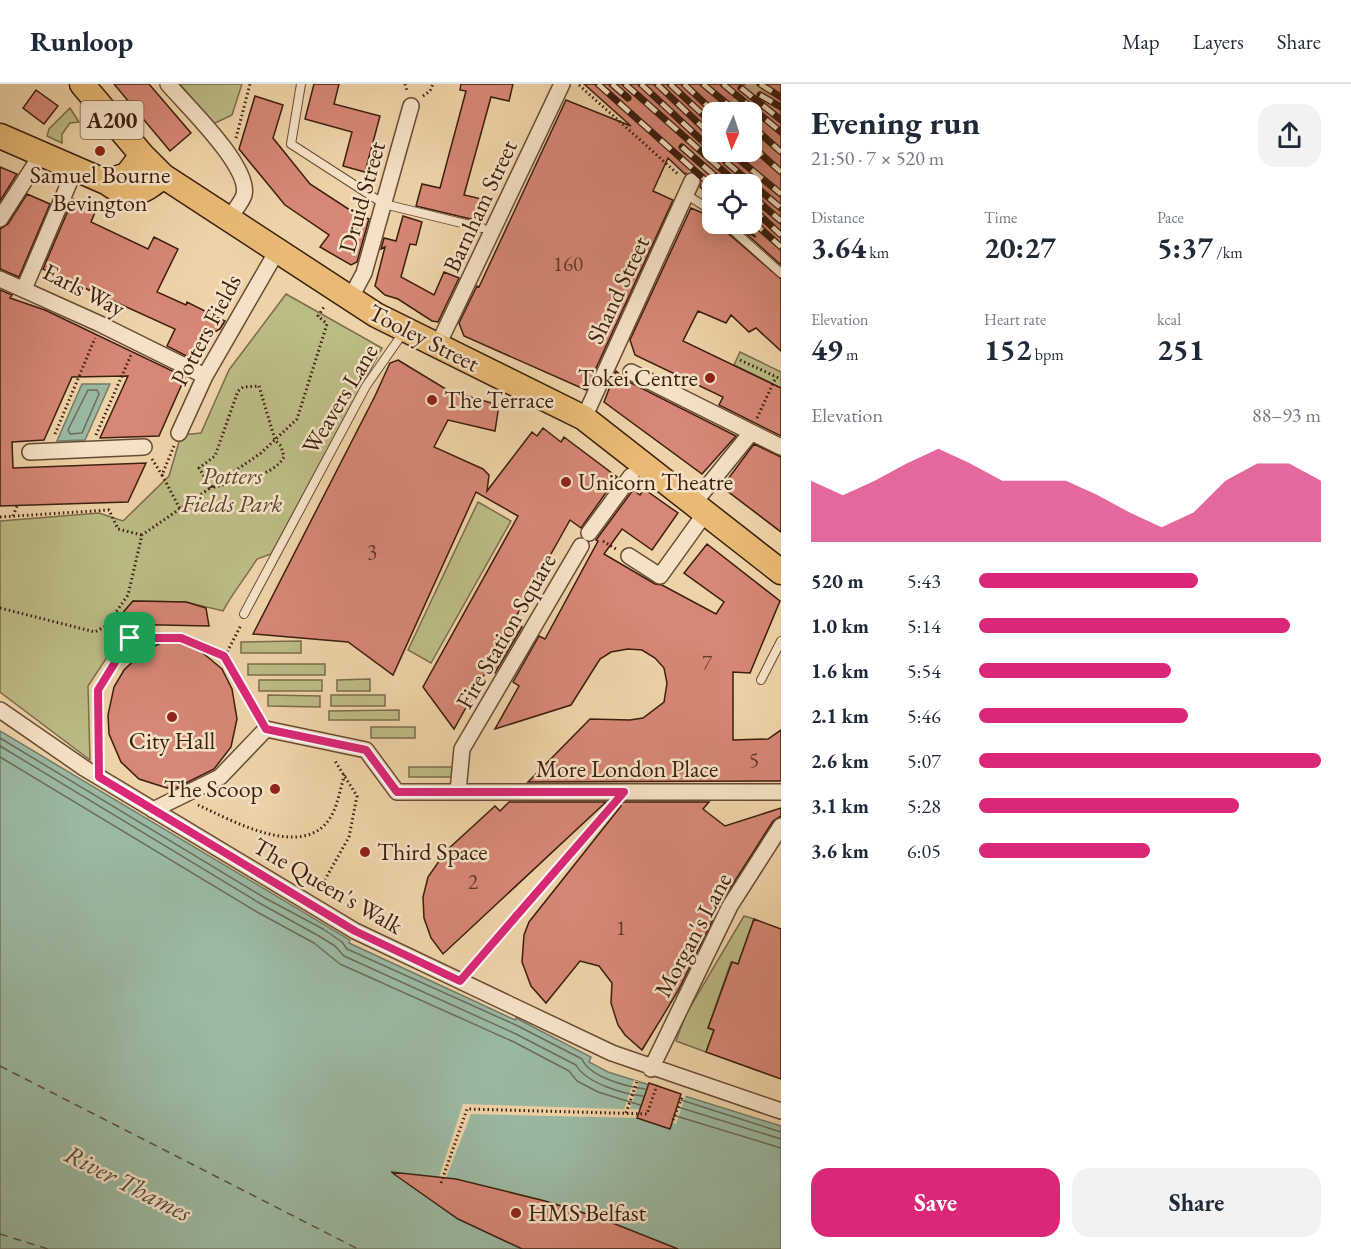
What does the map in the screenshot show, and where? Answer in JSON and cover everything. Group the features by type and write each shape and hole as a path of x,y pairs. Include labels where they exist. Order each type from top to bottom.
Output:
{"main road":[{"name":"Tooley Street","path":"82,84 142,155 164,176 350,299 403,331 584,418 776,564"},
{"name":"A200","path":"0,136 106,182 119,192 130,194 148,188 164,176"},
{"name":"A200","path":"106,182 127,175 142,155"}],"street":[{"path":"168,84 231,157 242,178 244,195 229,219"},
{"name":"Barnham Street","path":"437,346 559,85"},
{"name":"Druid Street","path":"350,299 364,273 411,106"},
{"path":"0,219 34,166 39,153"},
{"name":"Earls Way","path":"75,169 24,289 205,376"},
{"name":"Shand Street","path":"584,418 690,188"},
{"name":"Potters Fields","path":"179,433 205,376 277,251"},
{"path":"0,279 24,289"},
{"path":"631,372 750,434 781,447"},
{"path":"629,556 660,576 700,508 750,434"},
{"path":"30,452 144,447"},
{"name":"Fire Station Square","path":"465,791 462,749 585,539 631,476"},
{"name":"The Queen's Walk","path":"0,710 99,777 355,931 651,1069 781,1111"},
{"path":"153,810 220,777 266,729 320,741"},
{"name":"More London Place","path":"320,741 366,750 397,792 781,792"},
{"name":"Morgan's Lane","path":"651,1069 730,906 781,826"}],"lane":[{"path":"301,84 291,144 384,204 482,228"},
{"path":"690,188 702,201"},
{"path":"737,234 781,273"},
{"name":"Weavers Lane","path":"244,614 366,386 403,331"},
{"path":"761,680 779,644"}],"path":[{"path":"231,157 250,84"},
{"path":"430,91 433,84"},
{"path":"577,84 680,176 690,188"},
{"path":"0,608 95,632 106,626 128,595 142,535 275,441 297,419 327,324 318,316 324,307"},
{"path":"47,452 100,324"},
{"path":"89,450 137,342"},
{"path":"740,360 781,379"},
{"path":"750,434 776,377"},
{"path":"259,386 275,441 281,446 284,457 279,467 211,488 199,468 215,456 238,391 243,387 259,386"},
{"path":"179,433 162,475 180,509"},
{"path":"13,516 17,506"},
{"path":"0,517 109,510 118,529 142,535"},
{"path":"585,539 629,556"},
{"path":"106,626 130,638 181,638 224,656 266,729"},
{"path":"224,656 240,630"},
{"path":"99,777 98,690 130,638"},
{"path":"311,904 349,837 357,796 345,774 320,741"},
{"path":"181,797 259,832 275,836 304,835 326,824 331,817 345,774"},
{"path":"460,981 624,792"},
{"path":"626,1113 637,1081"},
{"path":"441,1183 467,1109 647,1114 658,1083"},
{"path":"673,1120 683,1094"}],"green space":[{"path":"180,84 242,84 232,115 213,124"},
{"path":"70,108 79,122 70,123 62,134 62,143 47,136 49,129"},
{"name":"Potters Fields Park","path":"286,294 382,348 271,554 257,559 223,611 186,602 133,601 114,623 126,624 123,633 88,686 90,760 0,692 0,521 99,513 123,521 169,476 181,435 201,433 229,370"},
{"path":"740,352 781,372 781,388 734,365"},
{"path":"478,502 511,521 431,663 408,650"},
{"path":"301,641 301,653 241,653 241,642"},
{"path":"248,664 325,664 325,675 248,675"},
{"path":"370,679 370,691 337,691 337,680"},
{"path":"259,680 322,680 322,691 259,691"},
{"path":"268,695 320,696 320,707 268,706"},
{"path":"331,695 385,695 385,706 331,706"},
{"path":"399,710 399,720 329,720 329,711"},
{"path":"371,727 415,727 415,738 371,738"},
{"path":"409,767 453,767 453,777 409,777"},
{"path":"744,916 754,919 738,964 731,962 708,1028 714,1030 706,1052 676,1041 686,1014"}],"water":[{"path":"82,384 110,384 85,440 57,441"},
{"name":"River Thames","path":"0,731 350,940 349,943 515,1020 516,1018 591,1057 589,1062 608,1072 781,1126 781,1249 0,1249"}],"pier":[{"path":"634,1080 639,1082 630,1109 640,1109 649,1083 686,1095 676,1124 672,1122 670,1129 637,1118 471,1114 446,1178 439,1177 463,1104 624,1109"}],"building":[{"path":"114,84 149,84 191,133 170,151"},
{"path":"314,84 339,84 334,104 380,116 365,172 343,166 352,132 305,119"},
{"path":"461,84 513,84 509,101 491,97 464,195 482,199 475,220 416,206 422,184 440,188 466,91 460,90"},
{"path":"584,84 781,84 781,265 746,234 756,237 753,234 762,234 762,174 702,174 702,189 700,175 692,171 685,174 668,158 653,191 673,200 586,390 464,336 459,323 477,286 479,287 566,100 631,126"},
{"path":"36,90 58,106 44,124 23,108"},
{"path":"255,96 283,105 273,138 310,184 356,214 369,219 357,262 351,265 320,247 329,235 285,205 239,149"},
{"path":"0,167 17,174 0,201"},
{"path":"27,194 50,204 19,277 0,269 0,229 8,224"},
{"path":"73,199 96,210 91,222 148,249 154,237 178,249 157,292 186,305 187,302 225,321 220,329 211,334 196,361 167,346 175,329 43,269"},
{"path":"691,208 702,213 702,234 729,234 781,279 781,351 756,328 749,332 731,315 726,323 698,311 683,341 781,388 781,436 719,405 723,397 635,355 630,340"},
{"path":"403,216 422,222 416,245 410,244 401,277 434,295 444,272 459,278 438,322 432,321 398,299 385,295 375,286 385,247 381,249 384,238 396,241"},
{"path":"0,290 12,295 10,298 45,310 185,377 159,436 100,438 128,376 72,377 44,440 12,442 13,468 146,463 128,502 0,506"},
{"path":"398,360 449,391 499,405 495,431 448,420 434,447 483,469 489,475 487,491 532,432 537,436 543,428 561,442 564,437 617,477 581,528 570,520 513,622 522,627 495,673 488,668 454,729 423,687 518,516 476,492 393,675 348,642 253,634 390,363"},
{"path":"616,371 627,381 736,436 702,474 604,402"},
{"path":"754,444 781,457 781,532 722,487"},
{"path":"644,489 678,513 652,550 622,529 604,554 655,584 662,585 716,614 724,602 684,573 707,544 780,601 750,673 733,672 733,740 768,739 781,730 781,781 528,782 590,719 643,718 664,702 667,683 664,668 655,658 642,650 628,649 611,652 600,659 571,705 495,729 519,686 513,682 539,636 545,639 598,541 596,540 633,490 640,495"},
{"path":"133,601 186,602 206,608 209,626 113,624"},
{"name":"City Hall","path":"180,634 222,669 232,689 237,719 231,747 214,769 176,788 167,788 139,779 121,762 109,734 108,715 114,687 124,670 144,651"},
{"path":"509,802 606,802 443,954 431,938 424,918 423,897 428,877 446,851 495,806 500,811"},
{"path":"617,802 709,802 703,809 725,826 781,808 781,816 773,821 722,901 678,991 642,1050 625,1035 618,1025 611,1003 612,983 599,966 580,961 546,1003 531,986 522,962 524,935 529,922 621,806"},
{"path":"754,919 781,929 781,1079 706,1052 714,1030 708,1028 732,962 738,964"},
{"path":"649,1083 681,1094 670,1129 637,1118"},
{"name":"HMS Belfast","path":"391,1172 456,1179 545,1201 600,1218 678,1249 522,1249 458,1219"}],"ferry route":[{"path":"0,1066 358,1249"},
{"path":"0,1234 48,1249"}],"tunnel":[{"path":"741,102 756,84"},
{"path":"692,181 702,152"}],"railway":[{"path":"598,84 702,177"},
{"path":"612,84 628,98"},
{"path":"625,84 727,174"},
{"path":"641,84 702,141"},
{"path":"657,84 702,127"},
{"path":"670,84 702,114"},
{"path":"684,84 703,102"},
{"path":"703,84 725,102"},
{"path":"723,84 781,132"},
{"path":"760,84 781,97"},
{"path":"741,88 781,120"},
{"path":"760,95 781,107"},
{"path":"762,135 781,152"},
{"path":"682,147 713,174"},
{"path":"762,155 781,172"},
{"path":"726,162 781,208"},
{"path":"742,162 781,194"},
{"path":"762,205 781,221"},
{"path":"762,217 781,235"},
{"path":"762,230 781,247"}],"place":[{"name":"Samuel Bourne Bevington","path":"100,151"},
{"name":"Tokei Centre","path":"710,378"},
{"name":"The Terrace","path":"432,400"},
{"name":"Unicorn Theatre","path":"566,482"},
{"name":"City Hall","path":"172,717"},
{"name":"The Scoop","path":"275,789"},
{"name":"Third Space","path":"365,852"},
{"name":"HMS Belfast","path":"516,1213"}],"route":[{"path":"130,638 181,638 224,656 266,729 366,750 397,792 624,792 460,981 355,931 99,777 98,690 130,638"}]}
